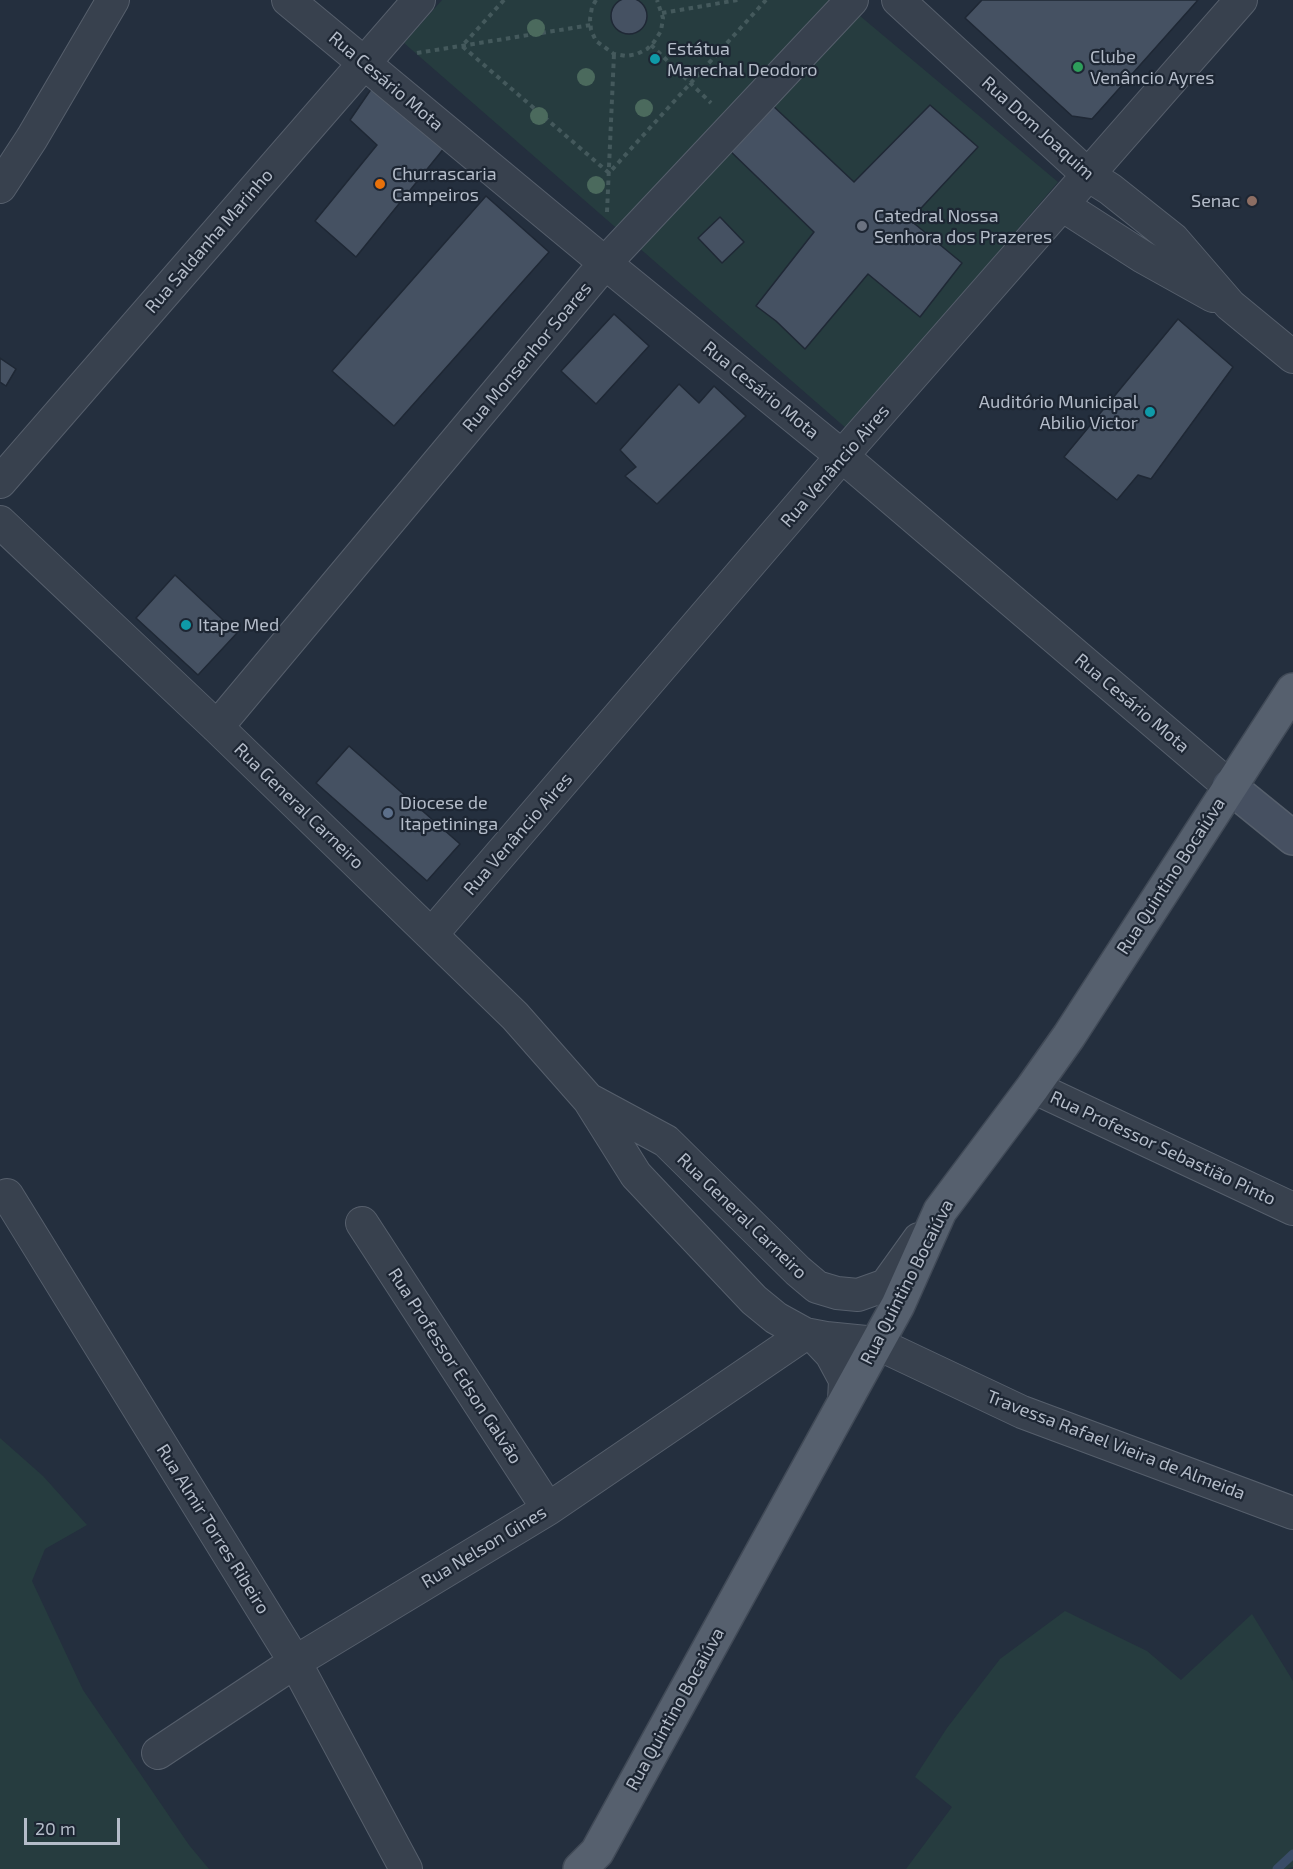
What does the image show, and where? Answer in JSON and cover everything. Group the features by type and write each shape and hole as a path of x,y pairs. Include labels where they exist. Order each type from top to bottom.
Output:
{"main road":[{"name":"Rua Quintino Bocaiúva","path":"580,1869 597,1852 898,1305 940,1211 1069,1036 1293,690"},
{"path":"1229,786 1293,837"}],"street":[{"path":"0,188 113,0"},
{"name":"Rua Cesário Mota","path":"288,0 842,456 1229,786"},
{"name":"Rua Saldanha Marinho","path":"0,482 419,0"},
{"name":"Rua Monsenhor Soares","path":"218,727 605,263 852,0"},
{"name":"Rua Dom Joaquim","path":"898,0 1088,175 1110,189 1173,239 1230,305 1293,357"},
{"name":"Rua Venâncio Aires","path":"432,934 842,456 1241,0"},
{"name":"Rua Dom Joaquim","path":"1062,205 1143,257 1230,305"},
{"name":"Rua General Carneiro","path":"0,522 218,727 515,1016 589,1100 636,1175 754,1300 776,1318 809,1335 876,1343"},
{"name":"Rua Professor Sebastião Pinto","path":"1033,1087 1293,1209"},
{"name":"Rua General Carneiro","path":"589,1100 666,1141 817,1287 837,1293 858,1294 886,1285 940,1211"},
{"name":"Rua Almir Torres Ribeiro","path":"7,1195 295,1662 406,1869"},
{"name":"Rua Professor Edson Galvão","path":"362,1222 548,1509"},
{"path":"809,1335 831,1354 845,1380 844,1401"},
{"name":"Rua Nelson Gines","path":"158,1754 295,1662 548,1509 809,1335"},
{"name":"Travessa Rafael Vieira de Almeida","path":"876,1343 1022,1412 1293,1513"}],"path":[{"path":"462,46 504,0"},
{"path":"596,0 591,13 591,25 596,40 614,54 626,56 637,54 651,45 662,31 662,13 657,0"},
{"path":"662,13 738,0"},
{"path":"609,173 766,0"},
{"path":"363,62 591,25"},
{"path":"651,45 735,125"},
{"path":"462,46 609,173"},
{"path":"605,263 614,54"}],"green space":[{"path":"442,0 841,0 1058,182 847,429 404,43"},
{"path":"0,1438 43,1476 87,1525 45,1549 32,1581 83,1690 189,1845 209,1869 0,1869"},
{"path":"1065,1611 1147,1651 1181,1680 1252,1614 1293,1681 1293,1867 1287,1869 906,1869 952,1807 915,1777 947,1728 1000,1659"}],"building":[{"path":"629,-2 642,3 647,16 642,29 629,34 616,29 611,16 616,3"},
{"name":"Clube Venâncio Ayres","path":"982,0 1198,0 1092,119 1072,116 965,18"},
{"name":"Churrascaria Campeiros","path":"374,85 445,147 356,257 315,221 377,145 350,120"},
{"name":"Catedral Nossa Senhora dos Prazeres","path":"771,104 854,182 930,105 978,147 910,220 962,263 920,317 868,274 805,349 776,321 756,306 814,232 726,147"},
{"path":"486,196 549,252 394,426 332,371"},
{"path":"720,217 744,242 722,263 698,238"},
{"path":"614,314 649,346 596,404 561,371"},
{"name":"Auditório Municipal Abilio Victor","path":"1178,319 1233,367 1151,479 1138,475 1117,500 1064,457"},
{"path":"0,358 16,369 6,386 0,382"},
{"path":"679,384 699,403 714,386 746,416 657,504 625,476 636,467 620,450"},
{"name":"Itape Med","path":"175,575 237,633 198,675 136,618"},
{"name":"Diocese de Itapetininga","path":"349,746 460,844 427,881 316,783"}],"waterway":[{"path":"1277,1869 1293,1854"}],"place":[{"name":"Estátua Marechal Deodoro","path":"655,59"},
{"name":"Clube Venâncio Ayres","path":"1078,67"},
{"name":"Churrascaria Campeiros","path":"380,184"},
{"name":"Senac","path":"1252,201"},
{"name":"Catedral Nossa Senhora dos Prazeres","path":"862,226"},
{"name":"Auditório Municipal Abilio Victor","path":"1150,412"},
{"name":"Itape Med","path":"186,625"},
{"name":"Diocese de Itapetininga","path":"388,813"}]}
